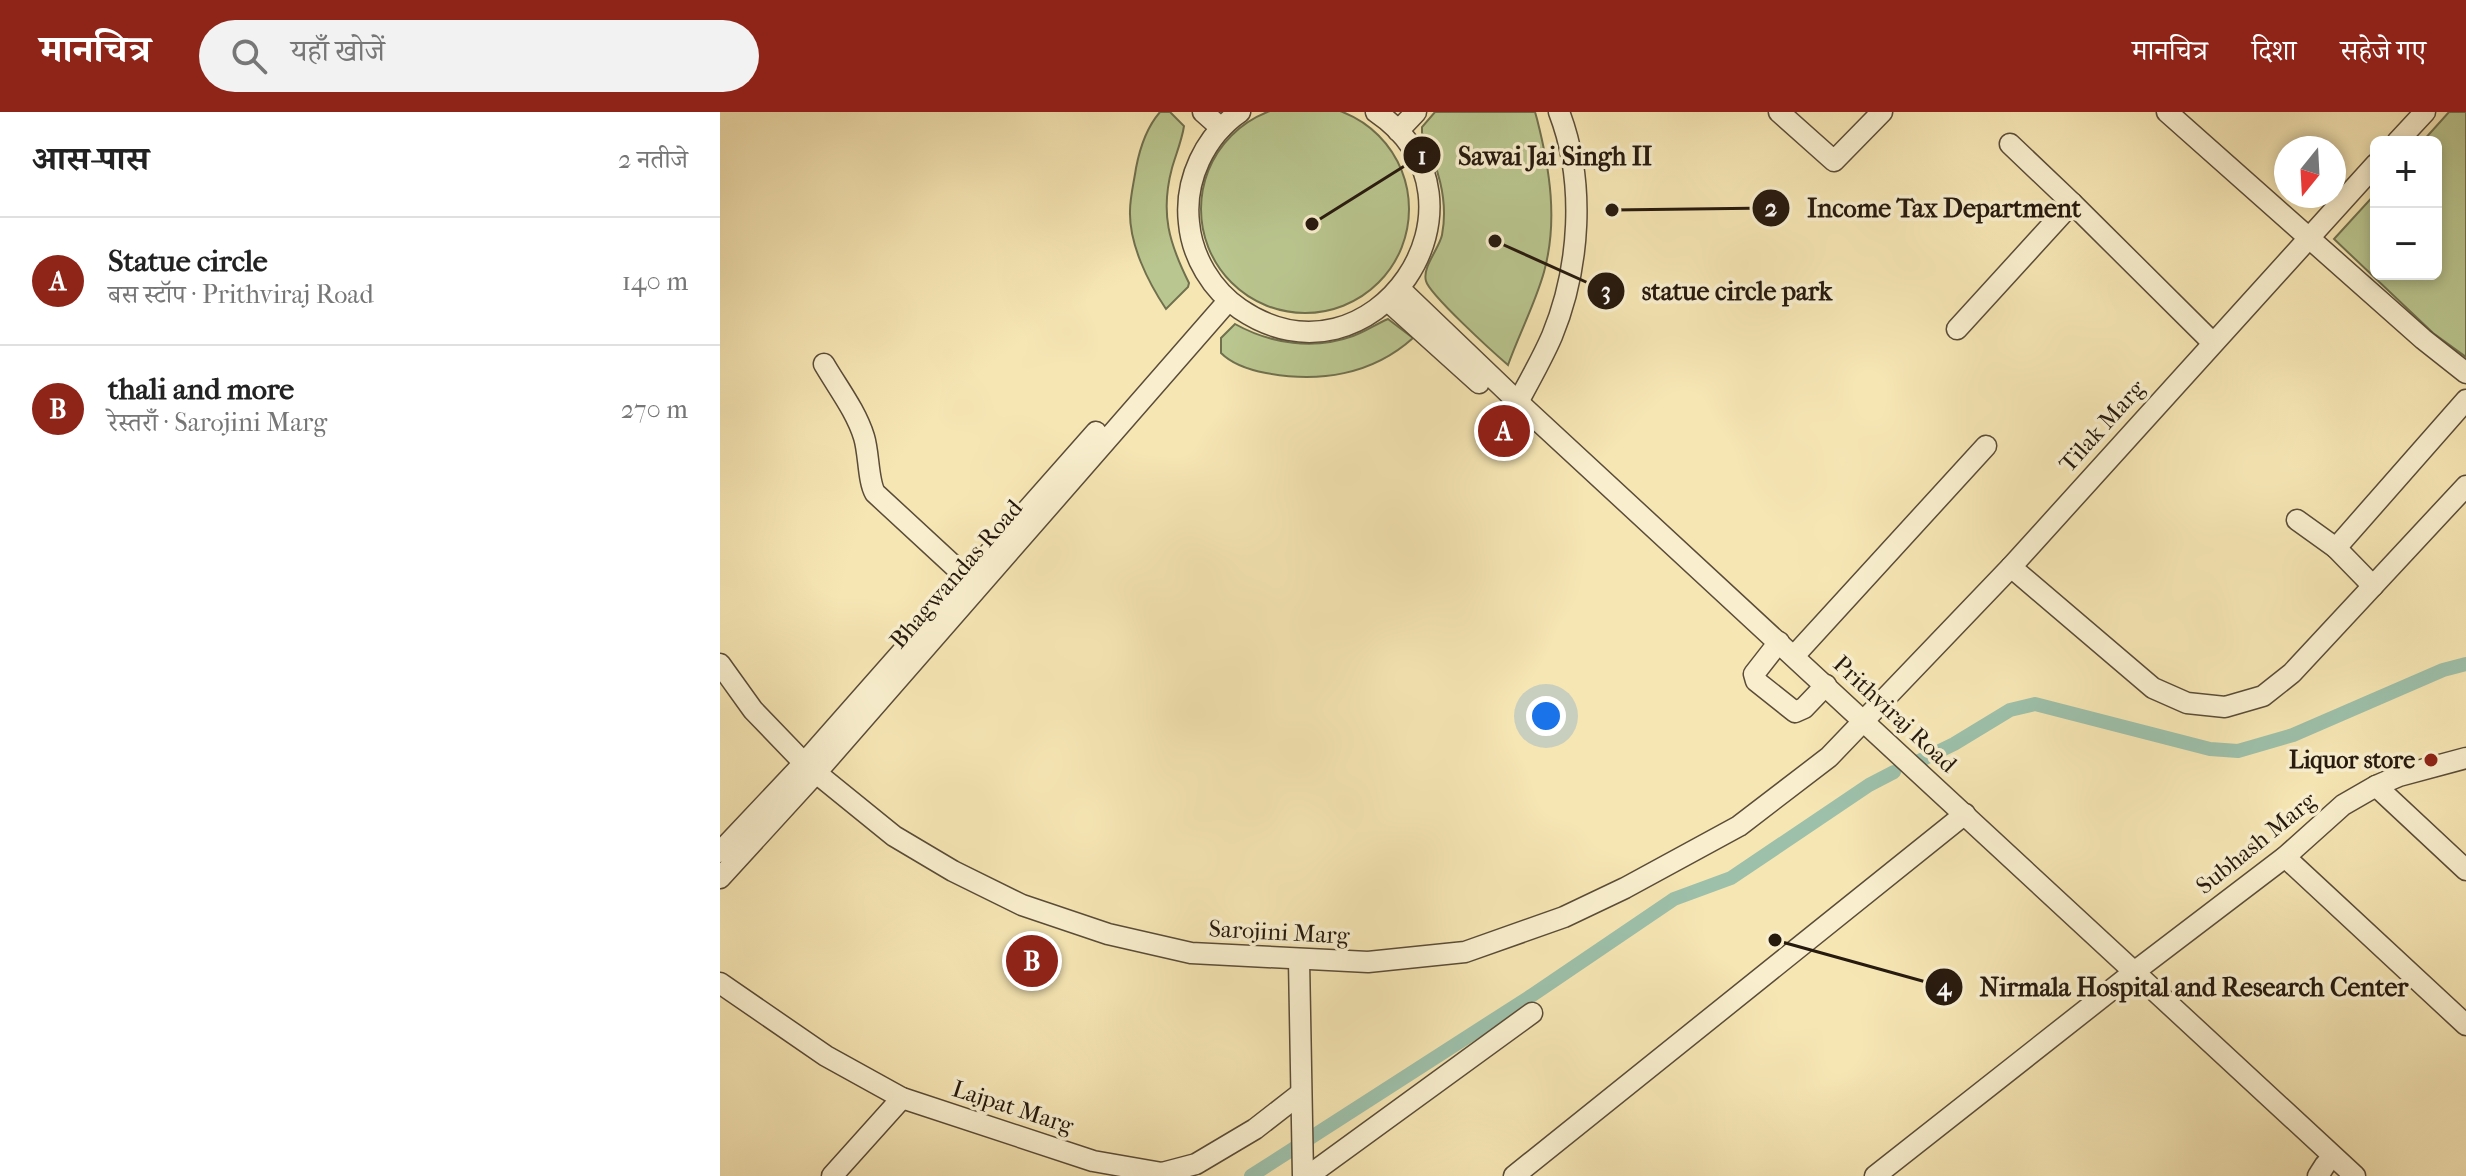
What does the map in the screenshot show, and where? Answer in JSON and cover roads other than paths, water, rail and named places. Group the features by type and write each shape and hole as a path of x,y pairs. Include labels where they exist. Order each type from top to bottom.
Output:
{"street":[{"path":"1203,112 1221,128"},
{"path":"1240,112 1221,128 1205,148 1194,171 1188,209 1194,248 1204,271 1224,297 1249,315 1272,325 1296,330 1345,326 1368,316 1394,295 1414,269 1424,246 1429,210 1423,173 1413,151 1387,118 1416,112"},
{"path":"1518,402 1553,334 1576,249 1571,158 1559,112"},
{"path":"1779,112 1834,161 1882,112"},
{"path":"2167,112 2423,339 2466,373"},
{"path":"2403,136 2425,112"},
{"path":"2010,144 2213,343"},
{"name":"Tilak Marg","path":"1861,723 2011,567 2370,171"},
{"path":"1957,329 2072,203"},
{"name":"Prithviraj Road","path":"1394,295 1518,402 1962,817 2129,976 2326,1172"},
{"name":"Prithviraj Road","path":"1394,295 1782,649"},
{"name":"Bhagwandas Road","path":"720,878 967,578 1224,297"},
{"name":"Bhagwandas Road","path":"720,852 810,768 1224,297"},
{"path":"824,364 864,436 875,493 967,578"},
{"path":"2336,548 2466,400"},
{"path":"1823,688 1804,708 1795,712 1756,681 1754,674 1986,446"},
{"path":"2011,567 2153,688 2187,703 2225,707 2263,696 2292,673 2466,486"},
{"path":"2297,520 2336,548 2373,586"},
{"name":"Sarojini Marg","path":"720,664 753,710 810,768 894,836 953,871 1022,905 1108,934 1191,953 1299,960 1368,962 1465,952 1564,917 1625,888 1739,826 1829,757 1861,723"},
{"name":"Subhash Marg","path":"1875,1176 2285,857 2343,805 2399,776 2466,758"},
{"path":"2376,786 2466,870"},
{"path":"1514,1176 1962,817"},
{"path":"2285,857 2466,1025"},
{"path":"1299,960 1305,1171"},
{"name":"Prithviraj Road","path":"2129,976 2355,1176"},
{"name":"Lajpat Marg","path":"720,983 826,1056 902,1098 1093,1161 1171,1173 1196,1164 1301,1098"},
{"path":"1305,1171 1532,1013"},
{"path":"832,1176 902,1098"}],"waterway":[{"path":"1917,762 2010,710 2035,704 2210,749 2238,751 2293,735 2443,670 2466,664"},
{"path":"1251,1176 1531,996 1674,899 1731,878 1869,785 1894,772"}],"place":[{"name":"Income Tax Department","path":"1612,210"},
{"name":"Sawai Jai Singh II","path":"1312,224"},
{"name":"statue circle park","path":"1495,241"},
{"name":"Statue circle","path":"1504,431"},
{"name":"Liquor store","path":"2431,760"},
{"name":"Nirmala Hospital and Research Center","path":"1775,940"},
{"name":"thali and more","path":"1032,961"}]}
